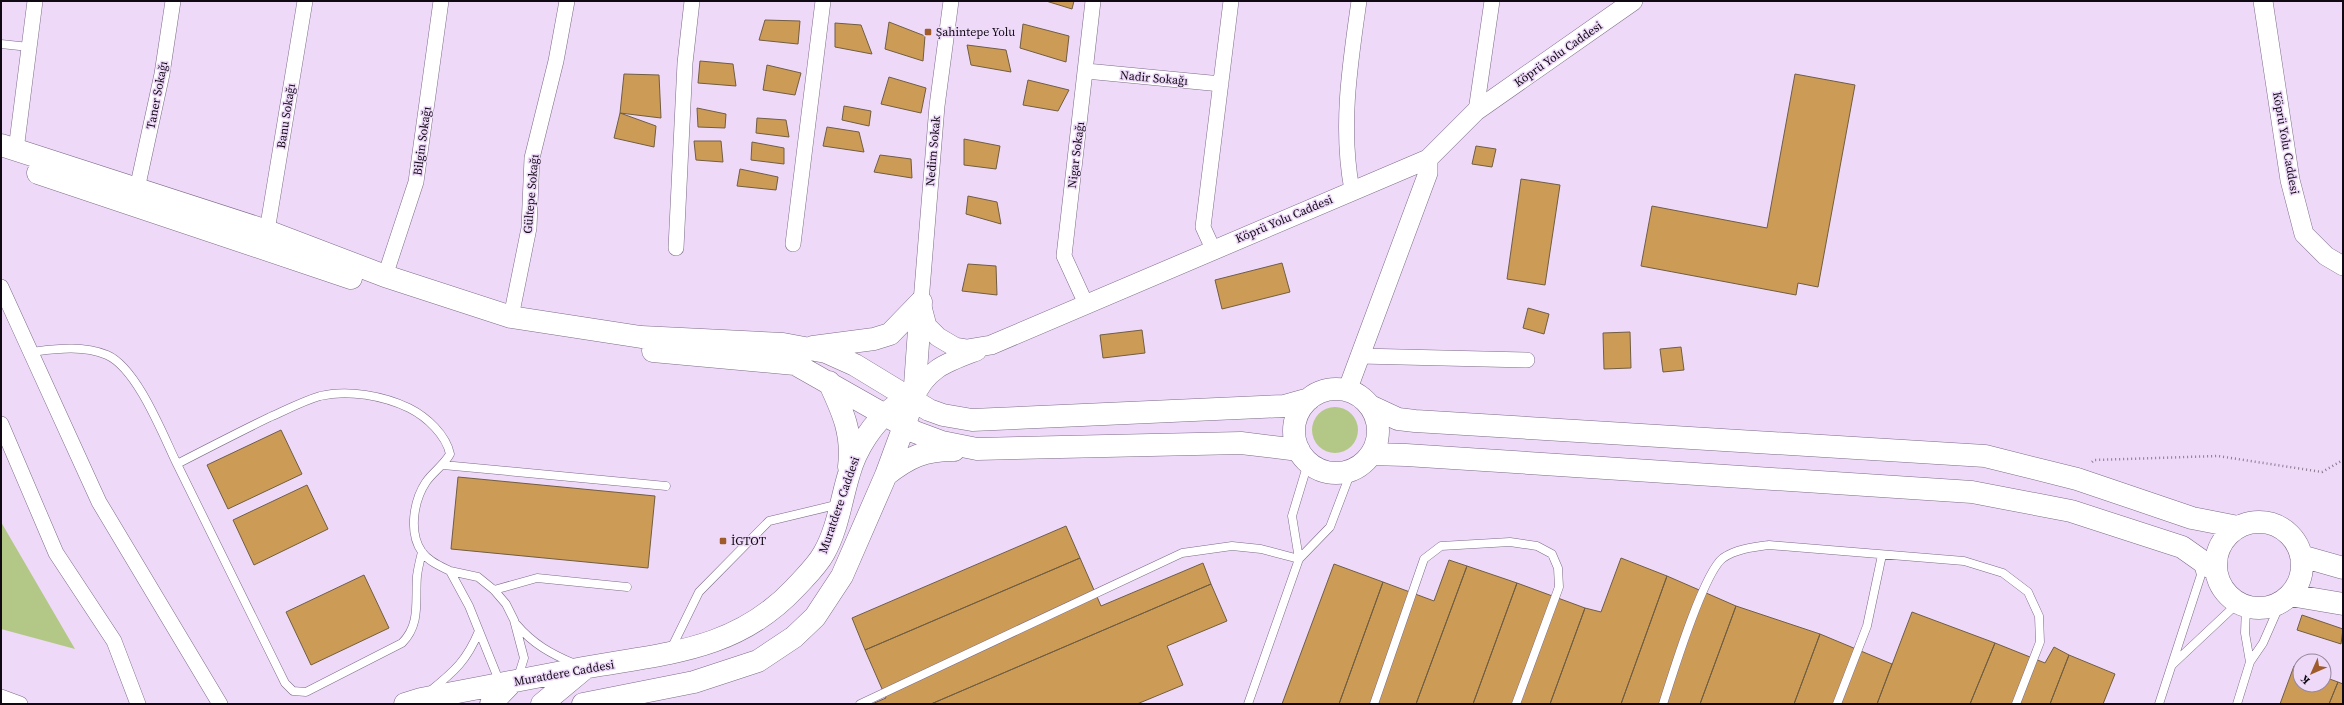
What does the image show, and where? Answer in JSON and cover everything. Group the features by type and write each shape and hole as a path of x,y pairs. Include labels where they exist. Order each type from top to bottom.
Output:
{"main road":[{"path":"6,152 137,189 267,231 385,276 511,317 641,337 783,344 826,352 914,399 929,410 943,415 972,420 1284,406 1308,399 1320,392 1333,389 1347,391 1360,396 1370,406 1380,412 1398,419 1415,421 1985,456 2077,479 2192,518 2238,527"},
{"path":"6,152 508,331 589,344 674,354 795,364 904,426 942,442 977,449"},
{"path":"803,348 874,339 890,334 921,302"},
{"path":"583,704 628,699 694,682 758,661 794,637 815,617 842,576 886,475 914,399 921,302"},
{"path":"829,382 848,428 851,448 849,474"},
{"name":"Muratdere Caddesi","path":"413,701 585,668 669,654 723,639 761,619 782,601 810,572 824,553 842,503 849,474 858,451 883,415 898,404 914,399"},
{"path":"1304,456 1294,437 1295,423 1300,410 1308,399"},
{"path":"886,475 904,460 925,452 977,449 1241,443 1304,456 1332,473 1358,467 1371,454 1378,432 1376,418 1370,406"},
{"path":"1371,454 1422,456 1972,492 2071,511 2190,551 2216,571"},
{"path":"2252,522 2267,522 2281,528 2293,538 2301,556 2301,577 2295,590 2285,599 2259,609 2242,605 2223,591 2216,571 2215,563 2218,549 2226,536 2238,527 2252,522"},
{"path":"2301,556 2343,568"},
{"path":"2285,599 2343,604"},
{"path":"542,704 585,668"},
{"path":"491,704 507,683"}],"street":[{"path":"6,152 29,47 35,1"},
{"name":"Taner Sokağı","path":"137,189 162,74 173,1"},
{"name":"Banu Sokağı","path":"267,231 305,1"},
{"name":"Bilgin Sokağı","path":"385,276 416,182 442,1"},
{"name":"Gültepe Sokağı","path":"511,317 529,228 532,158 556,61 567,1"},
{"path":"676,248 685,63 692,1"},
{"path":"793,244 823,1"},
{"name":"Nedim Sokak","path":"921,302 937,106 951,1"},
{"name":"Nigar Sokağı","path":"1086,304 1064,256 1093,1"},
{"path":"1213,249 1203,227 1222,84 1231,1"},
{"path":"1352,190 1346,162 1347,89 1359,1"},
{"path":"1476,111 1492,1"},
{"name":"Köprü Yolu Caddesi","path":"2263,1 2290,180 2304,234 2326,256 2343,266"},
{"name":"Köprü Yolu Caddesi","path":"921,302 927,326 938,337 955,347 967,349 1001,342 1213,249 1428,159 1476,111 1629,3"},
{"name":"Nadir Sokağı","path":"1086,71 1222,84"},
{"path":"1347,391 1428,173 1428,159"},
{"path":"1,288 99,502 220,704"},
{"path":"914,399 920,386 934,371 952,360 1001,342"},
{"path":"1360,356 1527,360"},
{"path":"1,424 56,553 114,641 138,704"},
{"path":"1,697 20,704"}],"lane":[{"path":"1,44 29,47"},
{"path":"31,352 57,348 80,348 108,355 127,371 143,393 285,683 293,691 306,692 402,643 409,636 417,617 417,575 422,552"},
{"path":"177,464 298,404 321,396 346,394 395,402 417,412 435,428 448,444 450,454 443,465 427,481 417,500 414,516 416,536 422,552 432,562 450,571 478,577 494,590 506,604 514,620 527,637 541,648 585,668"},
{"path":"1299,559 1292,516 1304,456"},
{"path":"443,465 666,486"},
{"path":"1248,704 1299,559 1330,527 1352,469"},
{"path":"669,654 699,592 769,521 842,503"},
{"path":"1374,704 1424,559 1441,546 1510,542 1537,546 1552,554 1558,568 1559,581 1559,587 1516,704"},
{"path":"1662,704 1704,585 1722,558 1744,548 1769,545 1964,561 2003,573 2028,592 2039,616 2040,642 2016,704"},
{"path":"860,704 1182,554 1232,546 1261,549 1299,559"},
{"path":"2159,704 2201,575 2198,562 2190,551"},
{"path":"1837,704 1866,626 1882,555"},
{"path":"450,571 479,631 507,683 520,671 524,658 514,620"},
{"path":"494,590 537,578 627,587"},
{"path":"2237,704 2250,662 2263,643 2285,599"},
{"path":"2172,665 2199,638 2242,605"},
{"path":"2242,605 2250,662"},
{"path":"413,701 460,665 470,653 479,631"}],"path":[{"path":"2077,479 2094,460 2218,456 2322,472 2343,460"}],"green space":[{"path":"1335,407 1348,411 1354,417 1358,430 1354,443 1348,449 1335,453 1322,449 1316,443 1312,430 1316,417 1322,411"},
{"path":"1,522 75,649 1,629"}],"building":[{"path":"1046,1 1074,1 1072,9"},
{"path":"765,20 800,21 798,44 759,40"},
{"path":"889,22 925,36 923,61 885,49"},
{"path":"835,23 861,25 872,54 835,47"},
{"path":"1023,24 1069,36 1066,62 1020,48"},
{"path":"967,45 1006,50 1011,72 971,65"},
{"path":"700,61 733,64 736,86 698,83"},
{"path":"767,65 801,73 795,95 763,90"},
{"path":"624,74 659,75 661,118 620,113"},
{"path":"1795,74 1855,85 1818,287 1798,283 1796,295 1641,266 1652,206 1767,228"},
{"path":"889,77 926,88 921,113 881,104"},
{"path":"1028,80 1069,90 1058,111 1023,105"},
{"path":"844,106 871,111 869,126 842,120"},
{"path":"697,108 726,114 725,128 698,127"},
{"path":"620,113 656,126 654,147 614,138"},
{"path":"757,118 786,120 789,137 756,133"},
{"path":"827,127 859,132 864,152 823,146"},
{"path":"964,139 1000,146 996,169 964,165"},
{"path":"694,141 721,141 723,162 696,160"},
{"path":"752,142 784,148 784,164 751,160"},
{"path":"1476,146 1496,149 1492,167 1472,164"},
{"path":"880,155 911,159 912,178 874,172"},
{"path":"740,169 778,177 776,190 737,186"},
{"path":"1521,179 1560,185 1545,285 1507,279"},
{"path":"968,196 997,202 1001,224 966,214"},
{"path":"1282,263 1290,292 1222,309 1215,280"},
{"path":"968,264 996,266 997,295 962,291"},
{"path":"1528,308 1549,314 1544,334 1523,328"},
{"path":"1142,330 1145,353 1103,358 1100,335"},
{"path":"1630,332 1631,368 1604,369 1603,333"},
{"path":"1681,347 1684,370 1663,372 1660,349"},
{"path":"281,430 302,474 228,509 207,465"},
{"path":"458,477 655,496 648,568 451,549"},
{"path":"307,485 328,529 254,565 233,520"},
{"path":"1066,526 1080,558 865,650 852,618"},
{"path":"1080,558 1101,606 1203,563 1211,584 931,704 872,704 886,698 865,650"},
{"path":"1621,558 1667,576 1621,704 1550,704 1585,608 1601,612"},
{"path":"1449,560 1467,566 1416,704 1339,704 1383,582 1434,601"},
{"path":"1334,564 1383,582 1339,704 1282,704"},
{"path":"1467,566 1517,583 1473,704 1416,704"},
{"path":"364,575 389,628 311,665 286,612"},
{"path":"1667,576 1736,606 1700,704 1621,704"},
{"path":"1517,583 1585,608 1550,704 1473,704"},
{"path":"1211,584 1227,621 1167,646 1183,685 1137,704 931,704"},
{"path":"1736,606 1820,634 1794,704 1700,704"},
{"path":"1912,612 1995,643 1970,704 1877,704"},
{"path":"2302,615 2343,629 2341,644 2297,630"},
{"path":"1820,634 1892,664 1877,704 1794,704"},
{"path":"1995,643 2045,663 2054,647 2069,655 2050,704 1970,704"},
{"path":"2069,655 2115,674 2103,704 2050,704"},
{"path":"2292,671 2292,693 2332,693 2332,680 2338,682 2329,704 2280,704"},
{"path":"2338,682 2343,684 2343,704 2329,704"}],"place":[{"name":"Şahintepe Yolu","path":"928,32"},
{"name":"İGTOT","path":"723,541"}]}
